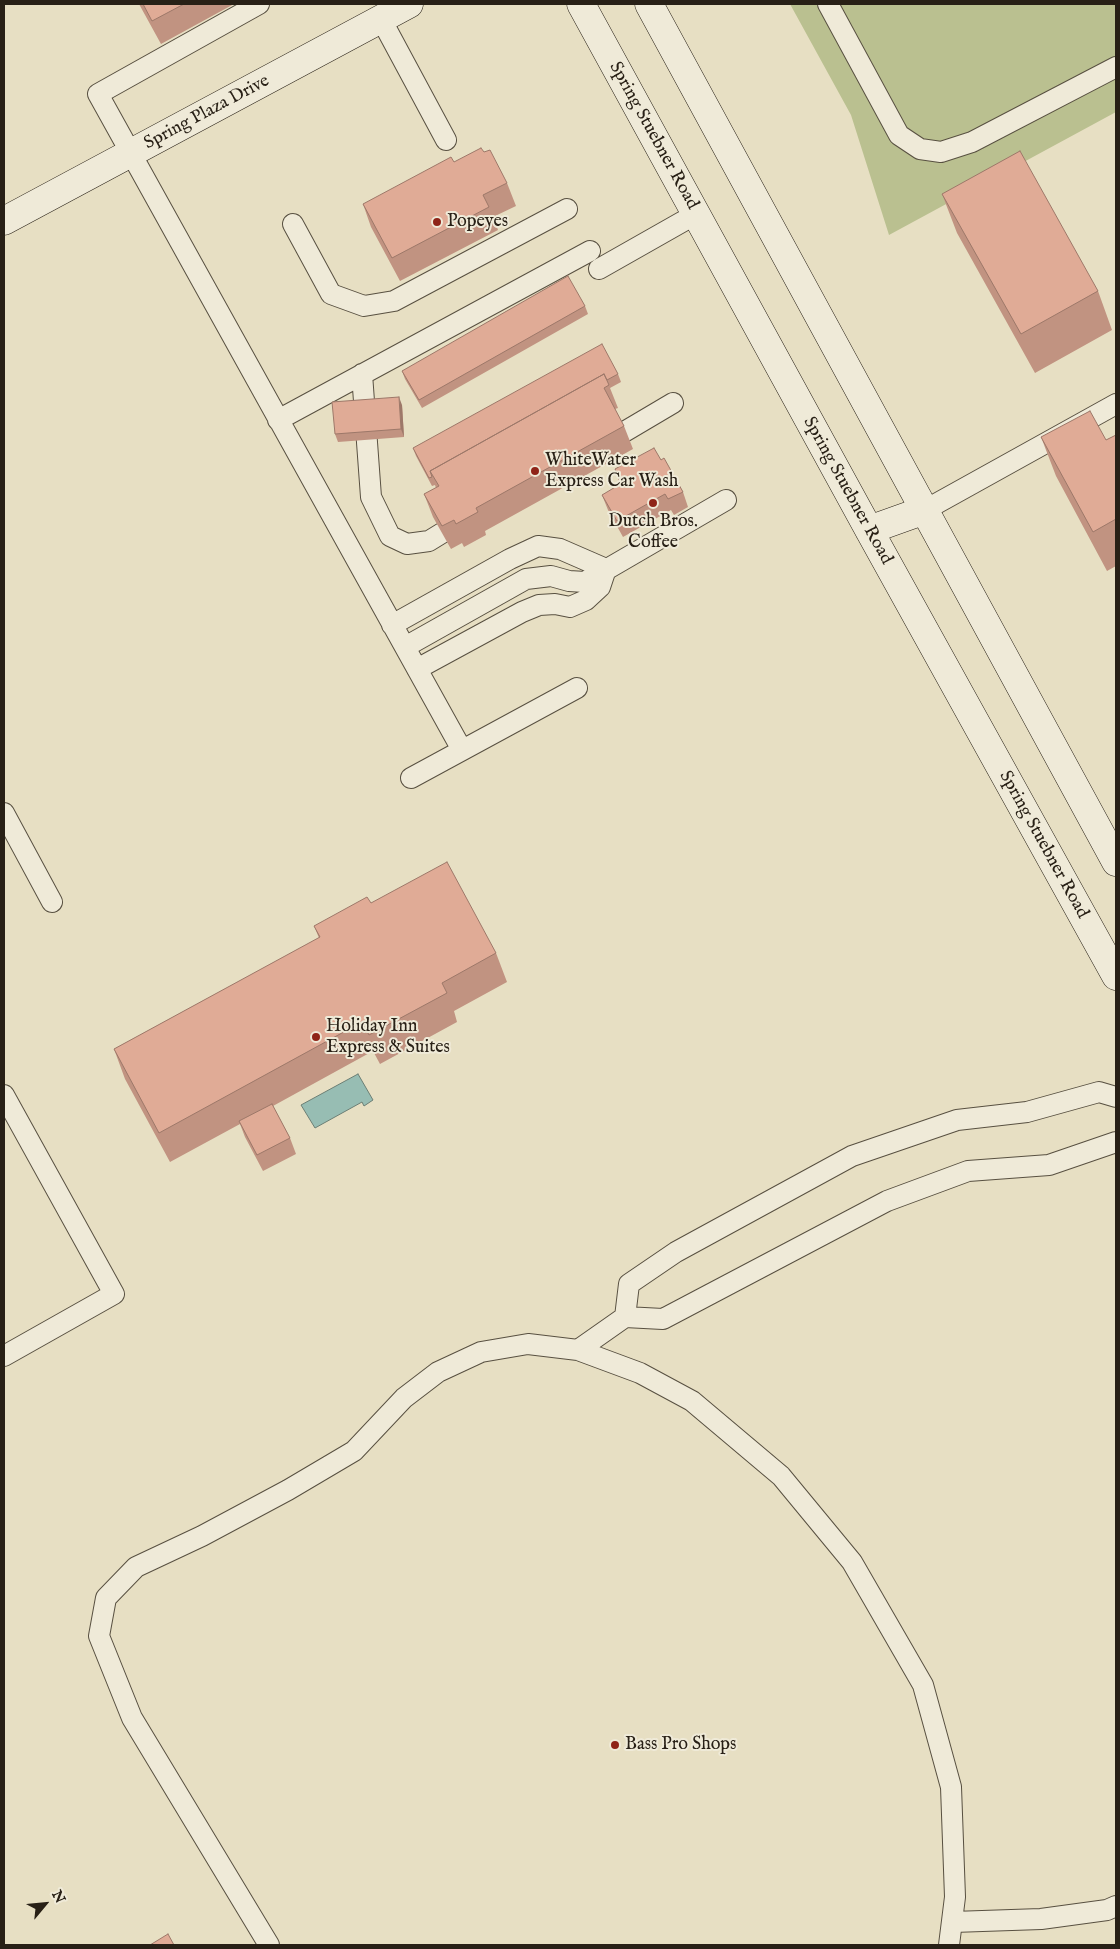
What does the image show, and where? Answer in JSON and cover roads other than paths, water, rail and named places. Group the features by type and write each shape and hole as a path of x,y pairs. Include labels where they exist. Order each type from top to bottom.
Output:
{"main road":[{"name":"Spring Plaza Drive","path":"4,221 409,4"},
{"name":"Spring Stuebner Road","path":"581,4 1116,976"},
{"path":"649,4 1116,862"},
{"path":"869,530 925,510"}],"lane":[{"path":"259,4 98,94 462,750"},
{"path":"828,4 899,135 920,149 941,152 972,142 1116,68"},
{"path":"381,19 446,140"},
{"path":"293,224 330,294 364,306 394,301 567,209"},
{"path":"599,269 696,214"},
{"path":"278,420 590,251"},
{"path":"362,374 371,497 390,536 407,544 429,541 442,533"},
{"path":"624,432 673,403"},
{"path":"925,510 1116,404"},
{"path":"405,647 526,579 550,576 569,581 584,582 726,500"},
{"path":"392,625 510,558 538,546 560,549 606,569"},
{"path":"417,669 522,612 540,605 570,606 586,600 600,587 606,569"},
{"path":"411,778 578,688"},
{"path":"4,813 52,902"},
{"path":"625,1317 629,1284 676,1252 852,1156 957,1120 1027,1112 1099,1092 1116,1097"},
{"path":"4,1095 114,1294 4,1356"},
{"path":"578,1350 625,1317 663,1319 887,1201 968,1171 1050,1165 1116,1142"},
{"path":"269,1945 132,1718 99,1636 106,1598 136,1567 202,1536 288,1490 354,1451 404,1398 438,1372 481,1352 528,1344 578,1350 640,1373 692,1401 782,1476 852,1562 923,1685 952,1787 955,1897 949,1945"},
{"path":"953,1922 1041,1919 1107,1910 1116,1906"}],"water":[{"path":"358,1074 373,1100 364,1106 362,1102 315,1128 301,1105"}],"place":[{"name":"Popeyes","path":"437,222"},
{"name":"WhiteWater Express Car Wash","path":"535,471"},
{"name":"Dutch Bros. Coffee","path":"653,503"},
{"name":"Holiday Inn Express & Suites","path":"316,1037"},
{"name":"Bass Pro Shops","path":"615,1745"}]}
